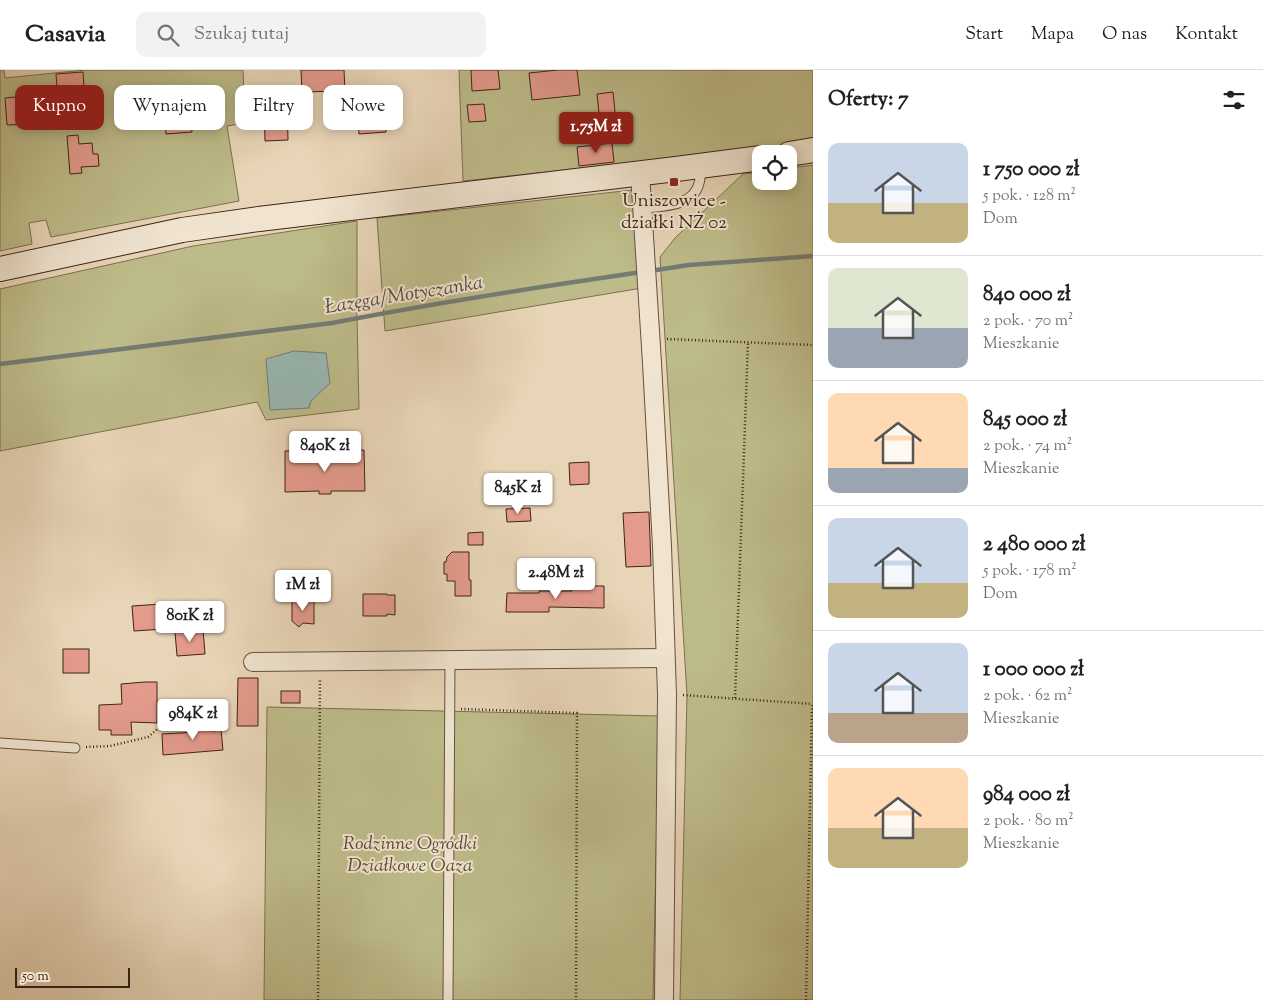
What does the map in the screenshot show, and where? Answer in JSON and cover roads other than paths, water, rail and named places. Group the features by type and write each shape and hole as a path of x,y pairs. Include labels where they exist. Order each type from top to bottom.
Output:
{"street":[{"path":"797,153 813,150"},
{"path":"0,269 182,230 221,224 752,159"},
{"path":"640,173 662,546 667,695 664,1000"},
{"path":"253,662 665,658"}],"lane":[{"path":"643,208 674,205 689,198 696,190 700,179 700,166"},
{"path":"448,1000 450,660"},
{"path":"0,743 75,748"}],"water":[{"path":"294,351 326,353 330,383 311,401 309,408 270,410 266,359"}],"waterway":[{"name":"Łazęga/Motyczanka","path":"650,271 689,265 813,256"},
{"name":"Łazęga/Motyczanka","path":"0,364 332,323 486,296 642,272"}],"place":[{"name":"Uniszowice - działki NŻ 02","path":"674,182"}],"park label":[{"name":"Rodzinne Ogródki Działkowe Oaza","path":"410,855"}]}
